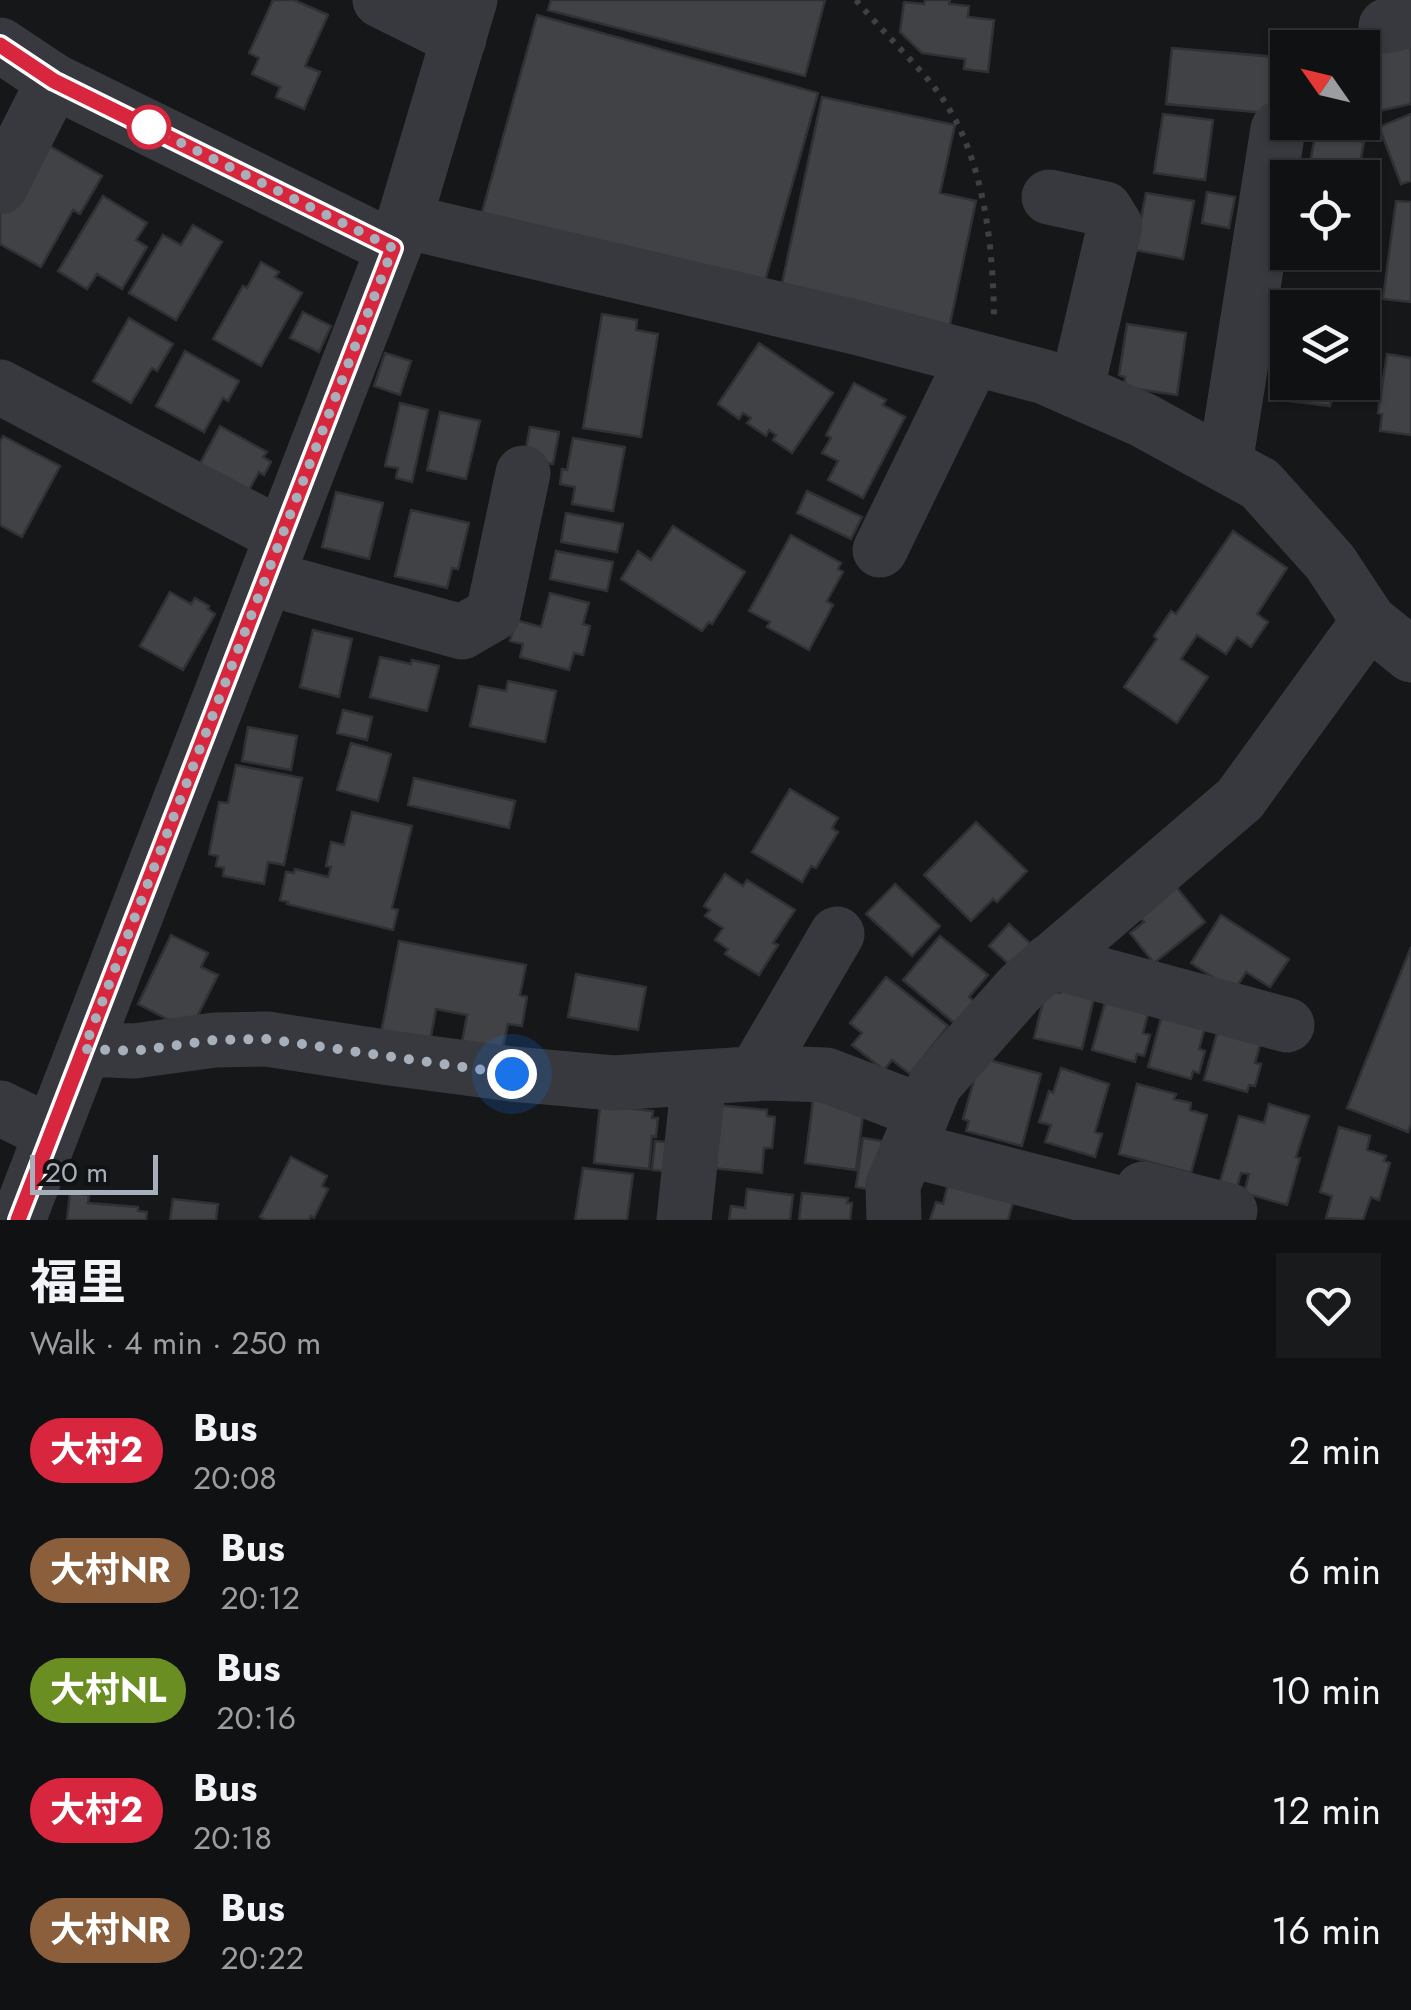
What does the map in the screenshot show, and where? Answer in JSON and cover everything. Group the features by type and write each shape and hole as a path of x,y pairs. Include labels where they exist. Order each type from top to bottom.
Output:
{"street":[{"path":"18,1220 399,234 465,20 380,0"},
{"path":"0,46 54,81 399,234 855,327 1046,377 1142,420 1260,484 1330,562 1368,622 1411,655"},
{"path":"0,187 54,81"},
{"path":"1225,464 1276,140"},
{"path":"1048,197 1105,208 1115,225 1076,390"},
{"path":"880,550 984,362"},
{"path":"0,387 274,557 462,632 493,614 503,496"},
{"path":"894,1220 893,1185 936,1084 1022,986 1240,800 1368,622"},
{"path":"755,1074 837,934"},
{"path":"1050,961 1286,1025"},
{"path":"84,1049 134,1051 215,1040 267,1039 512,1074 613,1083 755,1074 826,1075 916,1130 1137,1208 1143,1188 1230,1211"},
{"path":"684,1220 699,1078"},
{"path":"0,1108 51,1133"}],"path":[{"path":"856,0 936,89 964,136 977,172 993,274 984,362"}],"building":[{"path":"273,0 294,0 328,15 305,66 320,72 304,109 276,97 280,87 252,74 259,58 249,53"},
{"path":"551,0 825,0 805,76 548,10"},
{"path":"925,0 950,0 949,4 969,6 968,17 994,20 988,72 964,69 965,59 922,53 900,32 904,2 924,4"},
{"path":"537,15 818,93 761,295 481,216"},
{"path":"1411,36 1411,104 1380,111 1380,44"},
{"path":"1172,48 1270,56 1270,113 1166,104"},
{"path":"822,97 955,125 940,193 976,201 947,338 778,302"},
{"path":"1163,114 1213,120 1205,180 1154,173"},
{"path":"1411,114 1411,181 1401,184 1380,127"},
{"path":"1314,140 1364,142 1360,160 1311,160"},
{"path":"41,141 102,176 80,214 73,210 41,267 0,244 0,213"},
{"path":"1207,192 1235,197 1229,228 1202,223"},
{"path":"1146,193 1194,201 1183,259 1135,250"},
{"path":"103,196 147,223 136,240 147,247 122,289 97,274 87,289 58,271"},
{"path":"1396,201 1411,202 1411,302 1383,299"},
{"path":"193,225 222,242 176,320 129,293 163,235 181,245"},
{"path":"261,262 279,272 275,277 302,293 261,366 213,339"},
{"path":"303,312 331,326 319,352 290,338"},
{"path":"602,314 637,320 636,330 658,334 641,437 583,428"},
{"path":"129,318 173,344 157,371 152,368 131,403 93,381"},
{"path":"1127,324 1186,333 1177,395 1124,387 1125,377 1119,375"},
{"path":"759,343 833,393 792,453 773,440 776,435 769,430 766,436 747,423 751,418 743,413 739,419 718,404"},
{"path":"185,351 239,381 228,401 223,398 204,432 156,406"},
{"path":"385,353 411,361 400,395 374,386"},
{"path":"1387,354 1411,358 1411,435 1380,431"},
{"path":"854,383 886,400 883,405 905,417 863,498 828,480 838,461 822,453 831,438 826,435"},
{"path":"1281,400 1331,400 1330,406"},
{"path":"400,403 428,410 412,482 396,478 398,468 385,466"},
{"path":"440,412 480,421 466,479 427,470"},
{"path":"220,426 267,452 263,457 271,462 264,475 259,472 243,500 195,473"},
{"path":"530,427 559,432 553,464 524,459"},
{"path":"3,436 60,466 22,537 0,525"},
{"path":"573,438 625,447 613,511 572,504 575,487 560,484"},
{"path":"807,491 862,517 851,539 797,513"},
{"path":"336,492 383,503 369,559 322,547"},
{"path":"411,510 469,523 458,569 452,568 447,588 395,576"},
{"path":"566,513 623,524 617,552 561,542"},
{"path":"673,526 745,572 712,624 709,622 702,631 621,579 638,551 651,560"},
{"path":"1233,531 1287,568 1257,614 1268,622 1251,647 1237,637 1226,654 1197,635 1181,659 1208,677 1177,723 1124,687 1171,611 1176,614"},
{"path":"791,535 841,563 838,569 843,572 827,601 833,605 809,650 767,627 770,622 749,611"},
{"path":"556,551 613,562 607,591 550,579"},
{"path":"170,592 191,604 195,598 215,614 183,670 140,646"},
{"path":"550,593 589,603 583,624 590,626 583,655 574,653 569,670 520,657 523,644 510,641 516,620 541,627"},
{"path":"313,630 352,639 339,697 300,687"},
{"path":"380,657 439,666 427,711 370,697"},
{"path":"508,681 556,691 545,742 470,726 479,686 506,691"},
{"path":"343,710 372,717 367,740 337,733"},
{"path":"248,727 297,736 291,770 242,761"},
{"path":"351,743 391,754 378,801 337,790"},
{"path":"236,765 302,778 284,865 268,862 264,884 223,876 224,868 216,866 218,856 209,854 219,802 228,803"},
{"path":"414,778 515,801 509,828 408,805"},
{"path":"790,789 838,818 832,828 838,832 816,868 811,866 802,882 752,852"},
{"path":"352,812 412,826 392,908 398,910 393,930 280,900 286,872 294,873 295,869 328,877 331,842 344,845"},
{"path":"976,822 1027,871 997,902 993,899 971,921 924,875"},
{"path":"725,874 743,886 747,880 795,910 773,943 778,945 759,975 725,954 728,949 715,940 723,928 705,916 710,910 704,906"},
{"path":"1172,882 1205,922 1154,963 1130,933 1144,922 1136,912"},
{"path":"895,884 940,926 912,956 866,914"},
{"path":"1221,915 1289,959 1270,987 1246,972 1234,991 1191,963"},
{"path":"1009,924 1033,946 1012,967 989,946"},
{"path":"171,935 208,953 201,967 218,975 190,1031 138,1004"},
{"path":"940,936 988,975 969,997 978,1005 959,1027 903,980"},
{"path":"399,941 526,965 520,995 527,997 522,1026 508,1024 501,1055 461,1048 467,1015 436,1009 429,1047 380,1038"},
{"path":"1411,947 1411,1124 1408,1132 1347,1108"},
{"path":"576,974 646,987 638,1030 568,1017"},
{"path":"886,977 948,1026 910,1074 892,1060 884,1070 852,1045 862,1033 850,1023"},
{"path":"1061,985 1095,994 1082,1049 1034,1038 1046,989 1060,993"},
{"path":"1106,999 1149,1010 1143,1033 1150,1035 1144,1056 1137,1054 1135,1062 1092,1050"},
{"path":"1162,1015 1205,1027 1199,1049 1205,1051 1199,1073 1193,1071 1191,1079 1148,1067"},
{"path":"1218,1029 1261,1041 1255,1063 1261,1064 1255,1086 1249,1085 1247,1092 1204,1080"},
{"path":"985,1059 1041,1074 1022,1146 966,1131 969,1121 963,1119 978,1066"},
{"path":"1061,1068 1109,1084 1095,1132 1102,1134 1095,1157 1045,1142 1051,1125 1039,1122"},
{"path":"1137,1084 1176,1094 1174,1099 1191,1103 1190,1110 1207,1115 1191,1173 1119,1154"},
{"path":"813,1100 864,1106 856,1170 805,1163"},
{"path":"1269,1104 1309,1116 1287,1205 1244,1193 1249,1174 1241,1173 1235,1194 1218,1189 1239,1116 1264,1123"},
{"path":"600,1105 653,1111 652,1118 658,1118 649,1169 594,1163"},
{"path":"717,1105 767,1110 767,1116 775,1117 772,1148 764,1148 762,1173 711,1168"},
{"path":"1339,1127 1370,1136 1367,1150 1386,1156 1384,1161 1390,1163 1379,1200 1371,1197 1363,1220 1326,1218 1332,1196 1320,1192"},
{"path":"863,1138 882,1141 876,1190 856,1187"},
{"path":"655,1141 676,1143 673,1172 652,1170"},
{"path":"291,1157 327,1176 322,1186 328,1189 314,1218 266,1220 260,1217"},
{"path":"583,1168 633,1174 627,1220 575,1220"},
{"path":"950,1176 1015,1195 1008,1220 930,1220 936,1202 943,1204"},
{"path":"747,1189 793,1195 790,1220 729,1220 731,1206 745,1208"},
{"path":"70,1193 89,1195 88,1203 138,1207 138,1211 147,1212 146,1220 67,1220"},
{"path":"802,1193 848,1198 847,1203 852,1203 850,1220 799,1220"},
{"path":"173,1199 218,1204 216,1220 170,1220"}],"bus line":[{"name":"大村2","path":"0,45 54,81 393,248 18,1220"}],"route":[{"path":"149,127 393,248 84,1049 134,1051 215,1040 267,1039 512,1074"}]}
